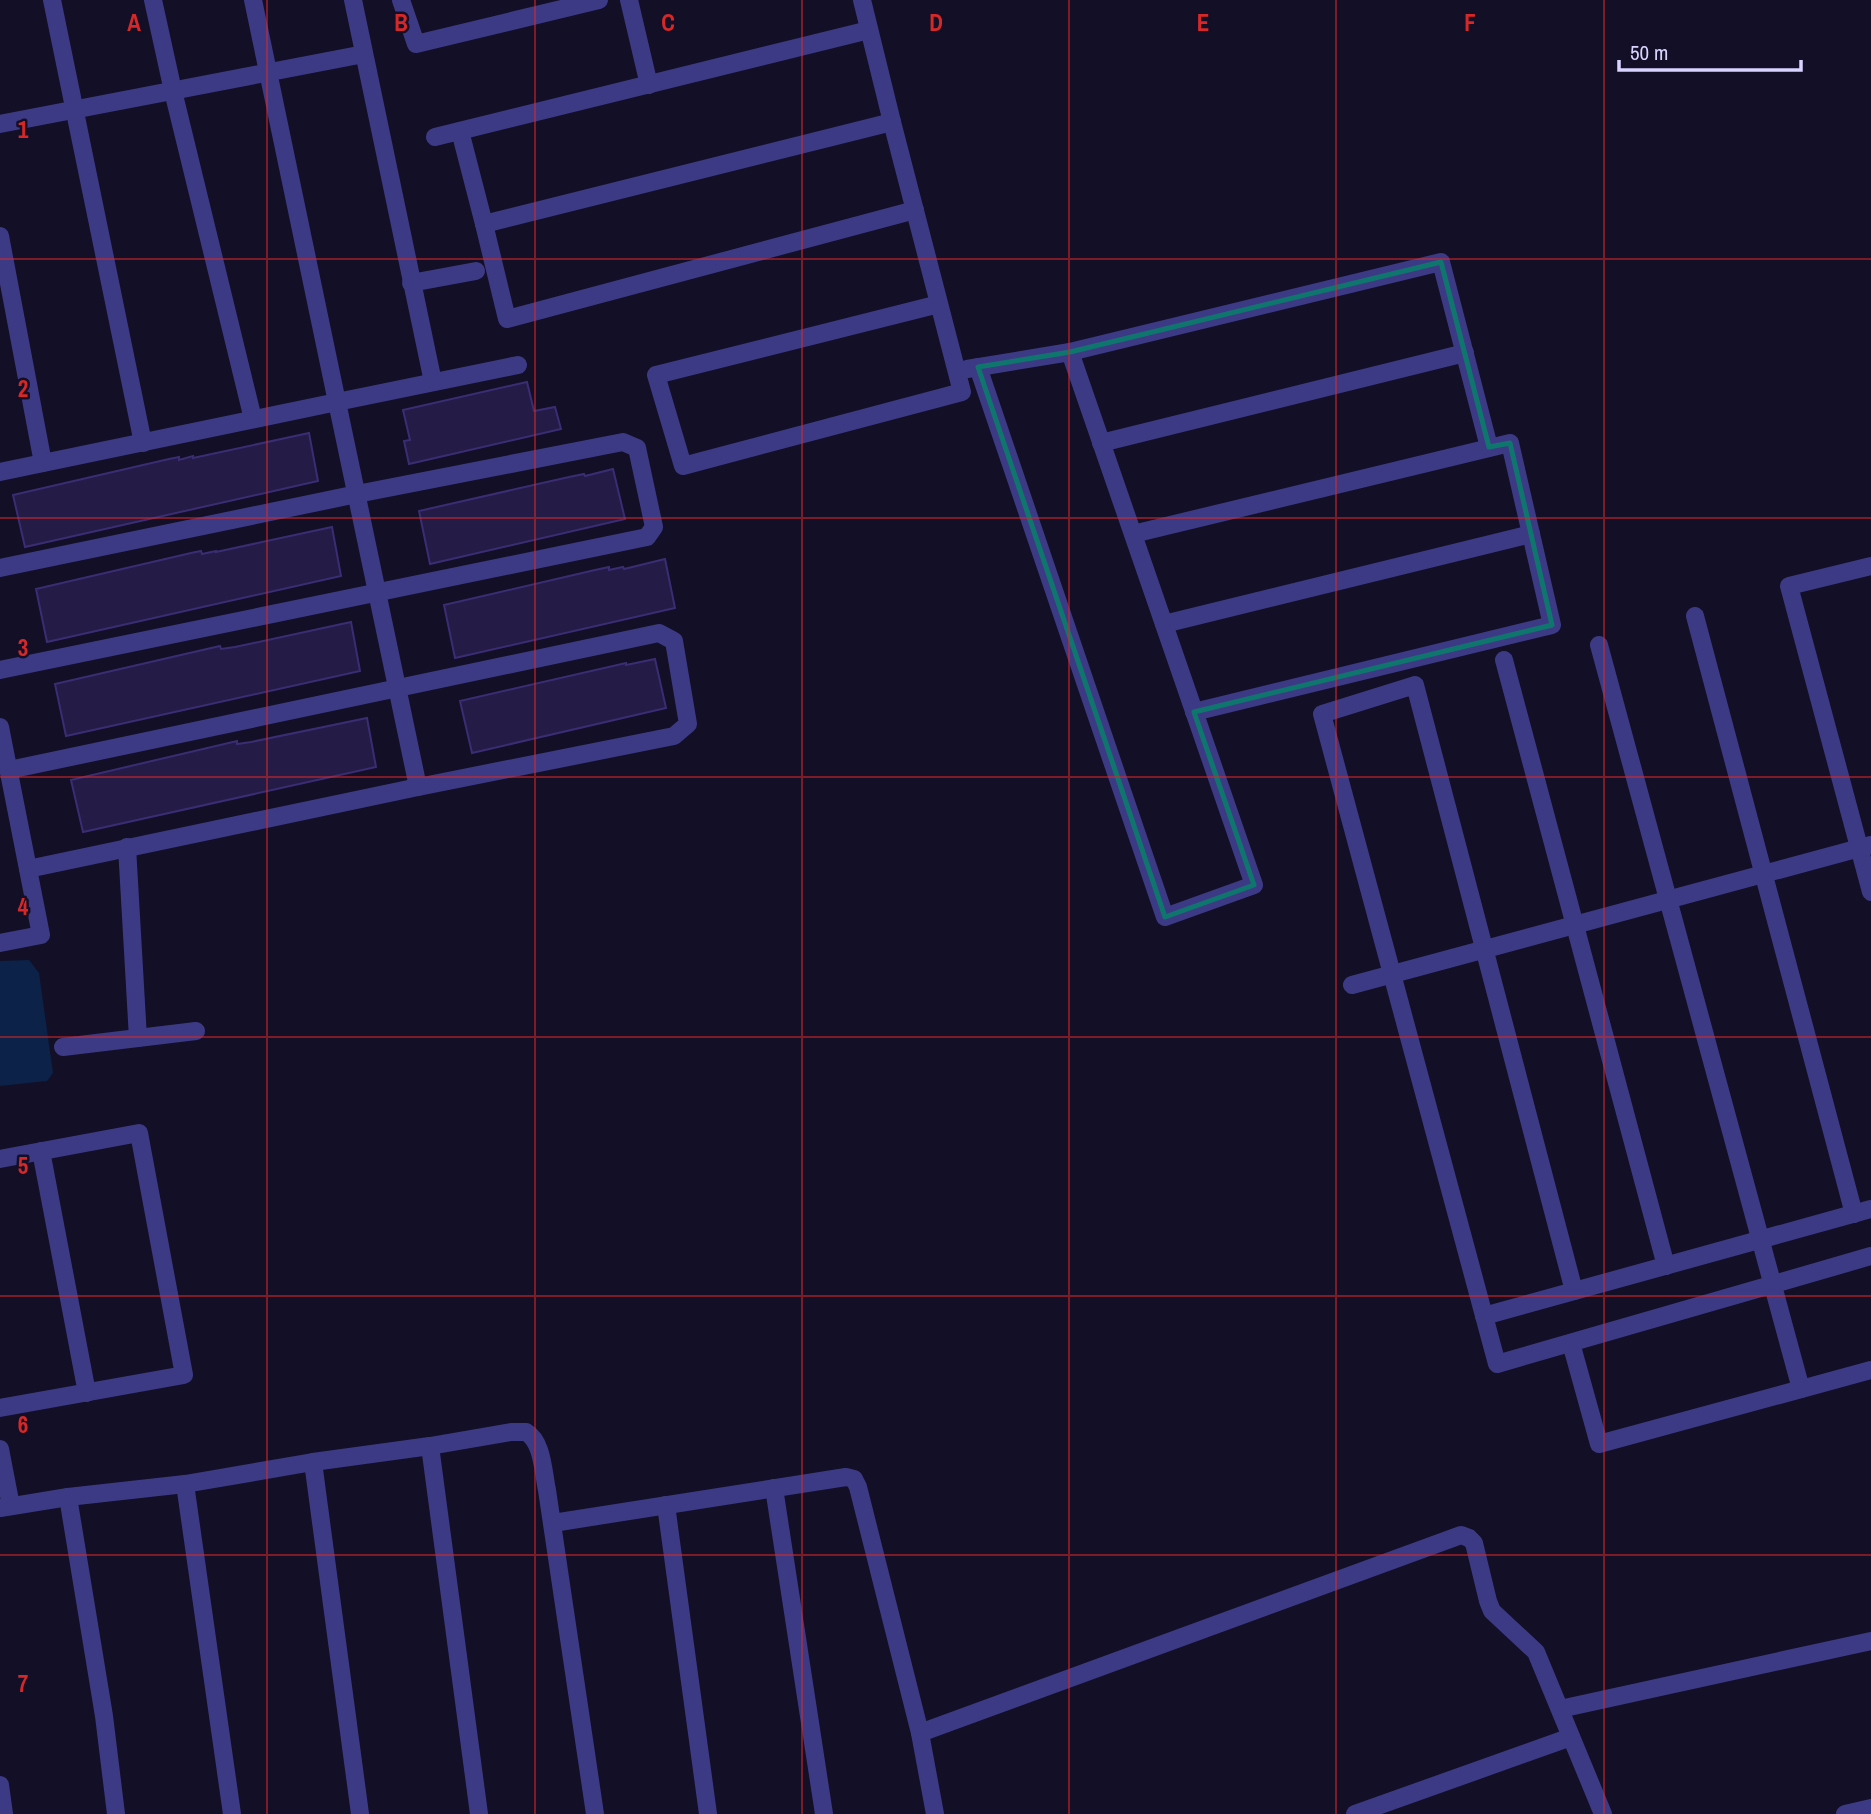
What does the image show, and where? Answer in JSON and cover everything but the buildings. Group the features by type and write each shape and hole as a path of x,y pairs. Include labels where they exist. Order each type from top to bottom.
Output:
{"street":[{"path":"52,0 143,443"},
{"path":"153,0 253,419"},
{"path":"253,0 418,787"},
{"path":"353,0 433,382"},
{"path":"401,0 416,44 599,0"},
{"path":"629,0 649,85"},
{"path":"862,0 962,392 683,466 656,375 939,304"},
{"path":"435,137 869,30"},
{"path":"0,124 364,54"},
{"path":"484,224 892,122"},
{"path":"460,131 507,318 915,210"},
{"path":"0,236 43,463"},
{"path":"957,371 1070,352 1441,261 1489,447"},
{"path":"411,283 477,271"},
{"path":"978,367 1165,918 1254,885 1070,352"},
{"path":"1101,443 1465,353"},
{"path":"0,472 518,365"},
{"path":"0,568 623,442 637,448 654,527 647,537 0,670"},
{"path":"1133,534 1510,443 1552,625 1194,712"},
{"path":"1164,624 1531,534"},
{"path":"1871,566 1789,586 1865,846 1871,892"},
{"path":"1484,1317 1862,1212 1763,874 1695,616"},
{"path":"9,770 659,633 674,641 688,724 674,736 28,869"},
{"path":"1599,645 1801,1389"},
{"path":"1504,660 1666,1266"},
{"path":"1574,1291 1415,685 1322,714 1497,1364 1871,1256"},
{"path":"0,727 41,935 0,943"},
{"path":"1352,985 1865,846"},
{"path":"127,847 138,1038"},
{"path":"63,1047 196,1031"},
{"path":"0,1158 139,1133 184,1375 0,1408"},
{"path":"41,1151 87,1393"},
{"path":"1571,1343 1599,1444 1871,1370"},
{"path":"0,1449 5,1507 185,1484 519,1431 531,1435 539,1447 553,1523 595,1814"},
{"path":"430,1446 479,1814"},
{"path":"313,1462 360,1814"},
{"path":"553,1523 846,1477 854,1479 920,1733 935,1814"},
{"path":"185,1484 232,1814"},
{"path":"774,1488 824,1814"},
{"path":"68,1497 104,1716 116,1814"},
{"path":"666,1505 708,1814"},
{"path":"920,1733 1461,1535 1468,1538 1477,1550 1492,1611 1536,1652 1603,1814"},
{"path":"1560,1709 1871,1641"},
{"path":"1355,1814 1571,1737"},
{"path":"0,1785 4,1814"},
{"path":"1845,1814 1871,1808"}],"highlighted area":[{"path":"1441,262 1489,447 1510,443 1552,625 1194,712 1254,885 1165,917 978,367 1070,352"}],"water":[{"path":"29,960 39,973 53,1073 47,1081 0,1086 0,961"}]}
